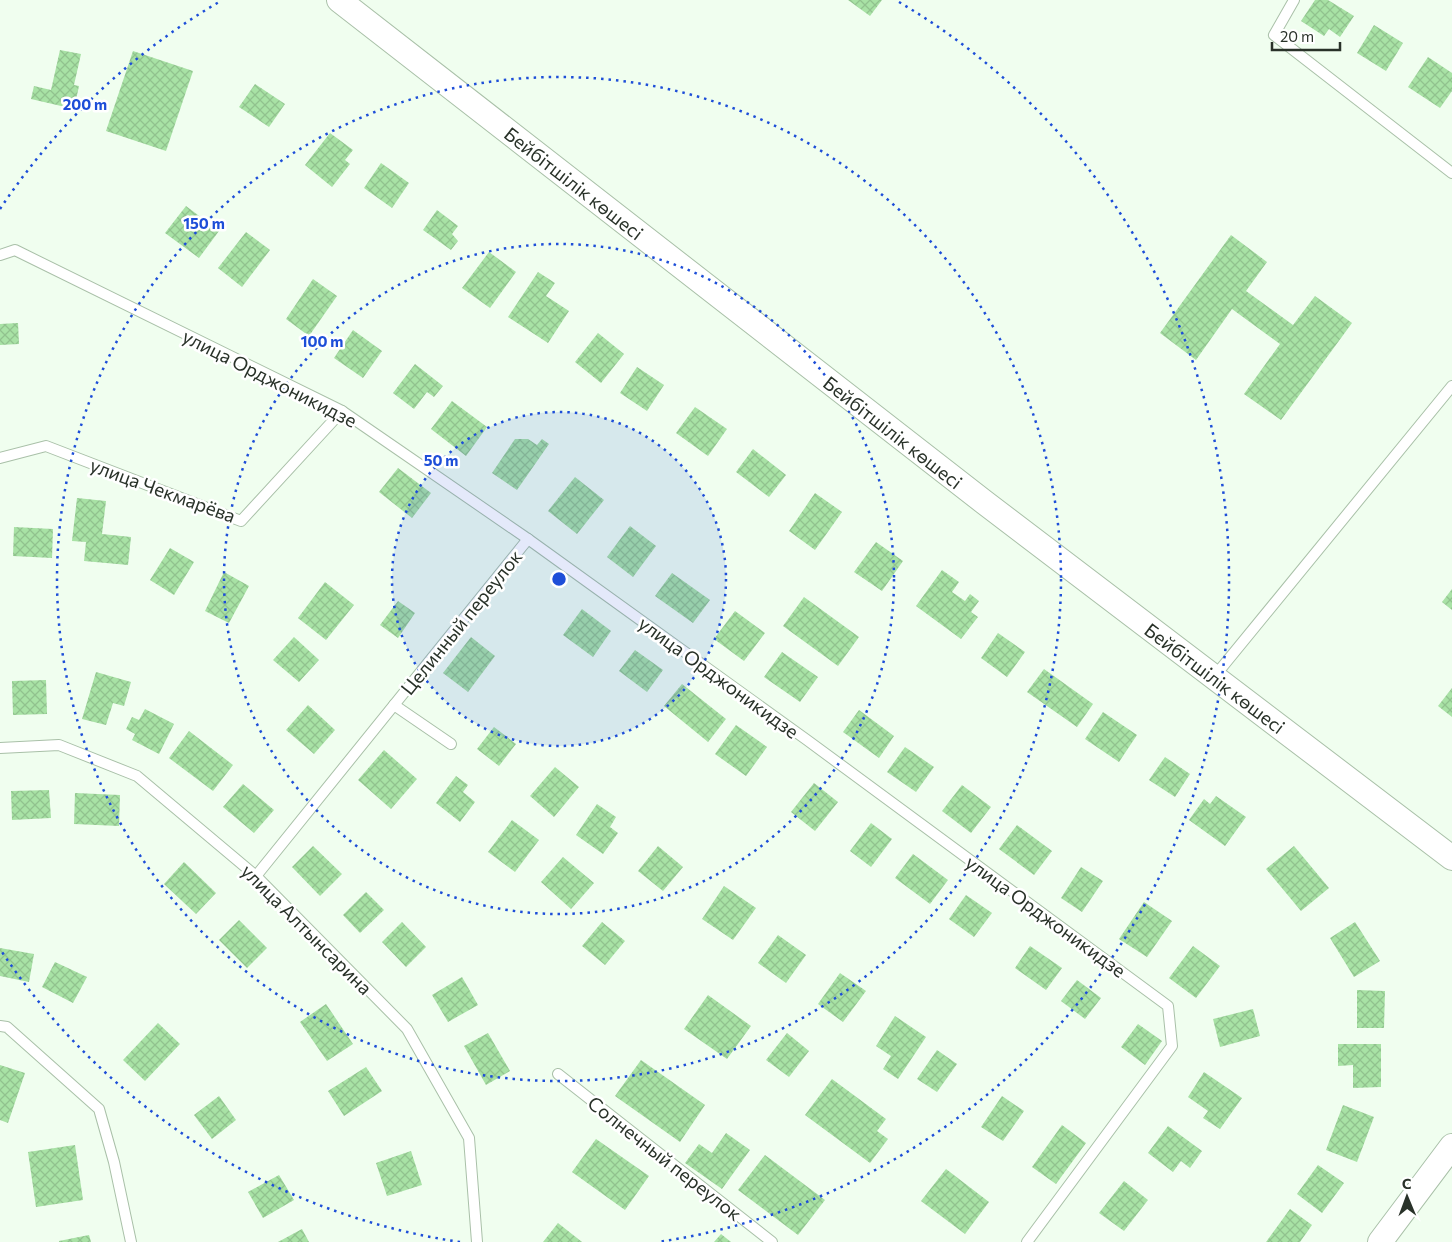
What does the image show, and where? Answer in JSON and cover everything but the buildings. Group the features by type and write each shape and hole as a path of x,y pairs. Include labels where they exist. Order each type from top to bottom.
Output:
{"street":[{"name":"Бейбітшілік көшесі","path":"339,0 984,502 1452,858"},
{"path":"1380,1242 1452,1146"}],"lane":[{"path":"1294,0 1274,34 1452,173"},
{"name":"улица Орджоникидзе","path":"0,255 15,250 342,412 528,539 807,740 1168,1006 1172,1046 1026,1242"},
{"path":"1214,678 1452,386"},
{"name":"улица Чекмарёва","path":"0,458 46,446 241,521 342,412"},
{"name":"Целинный переулок","path":"256,876 528,539"},
{"name":"Целинный переулок","path":"394,705 451,744"},
{"name":"улица Алтынсарина","path":"0,748 59,745 137,776 256,876 407,1028 469,1138 477,1242"},
{"path":"0,1026 7,1027 99,1109 114,1162 131,1242"},
{"name":"Солнечный переулок","path":"558,1074 772,1242"}]}
